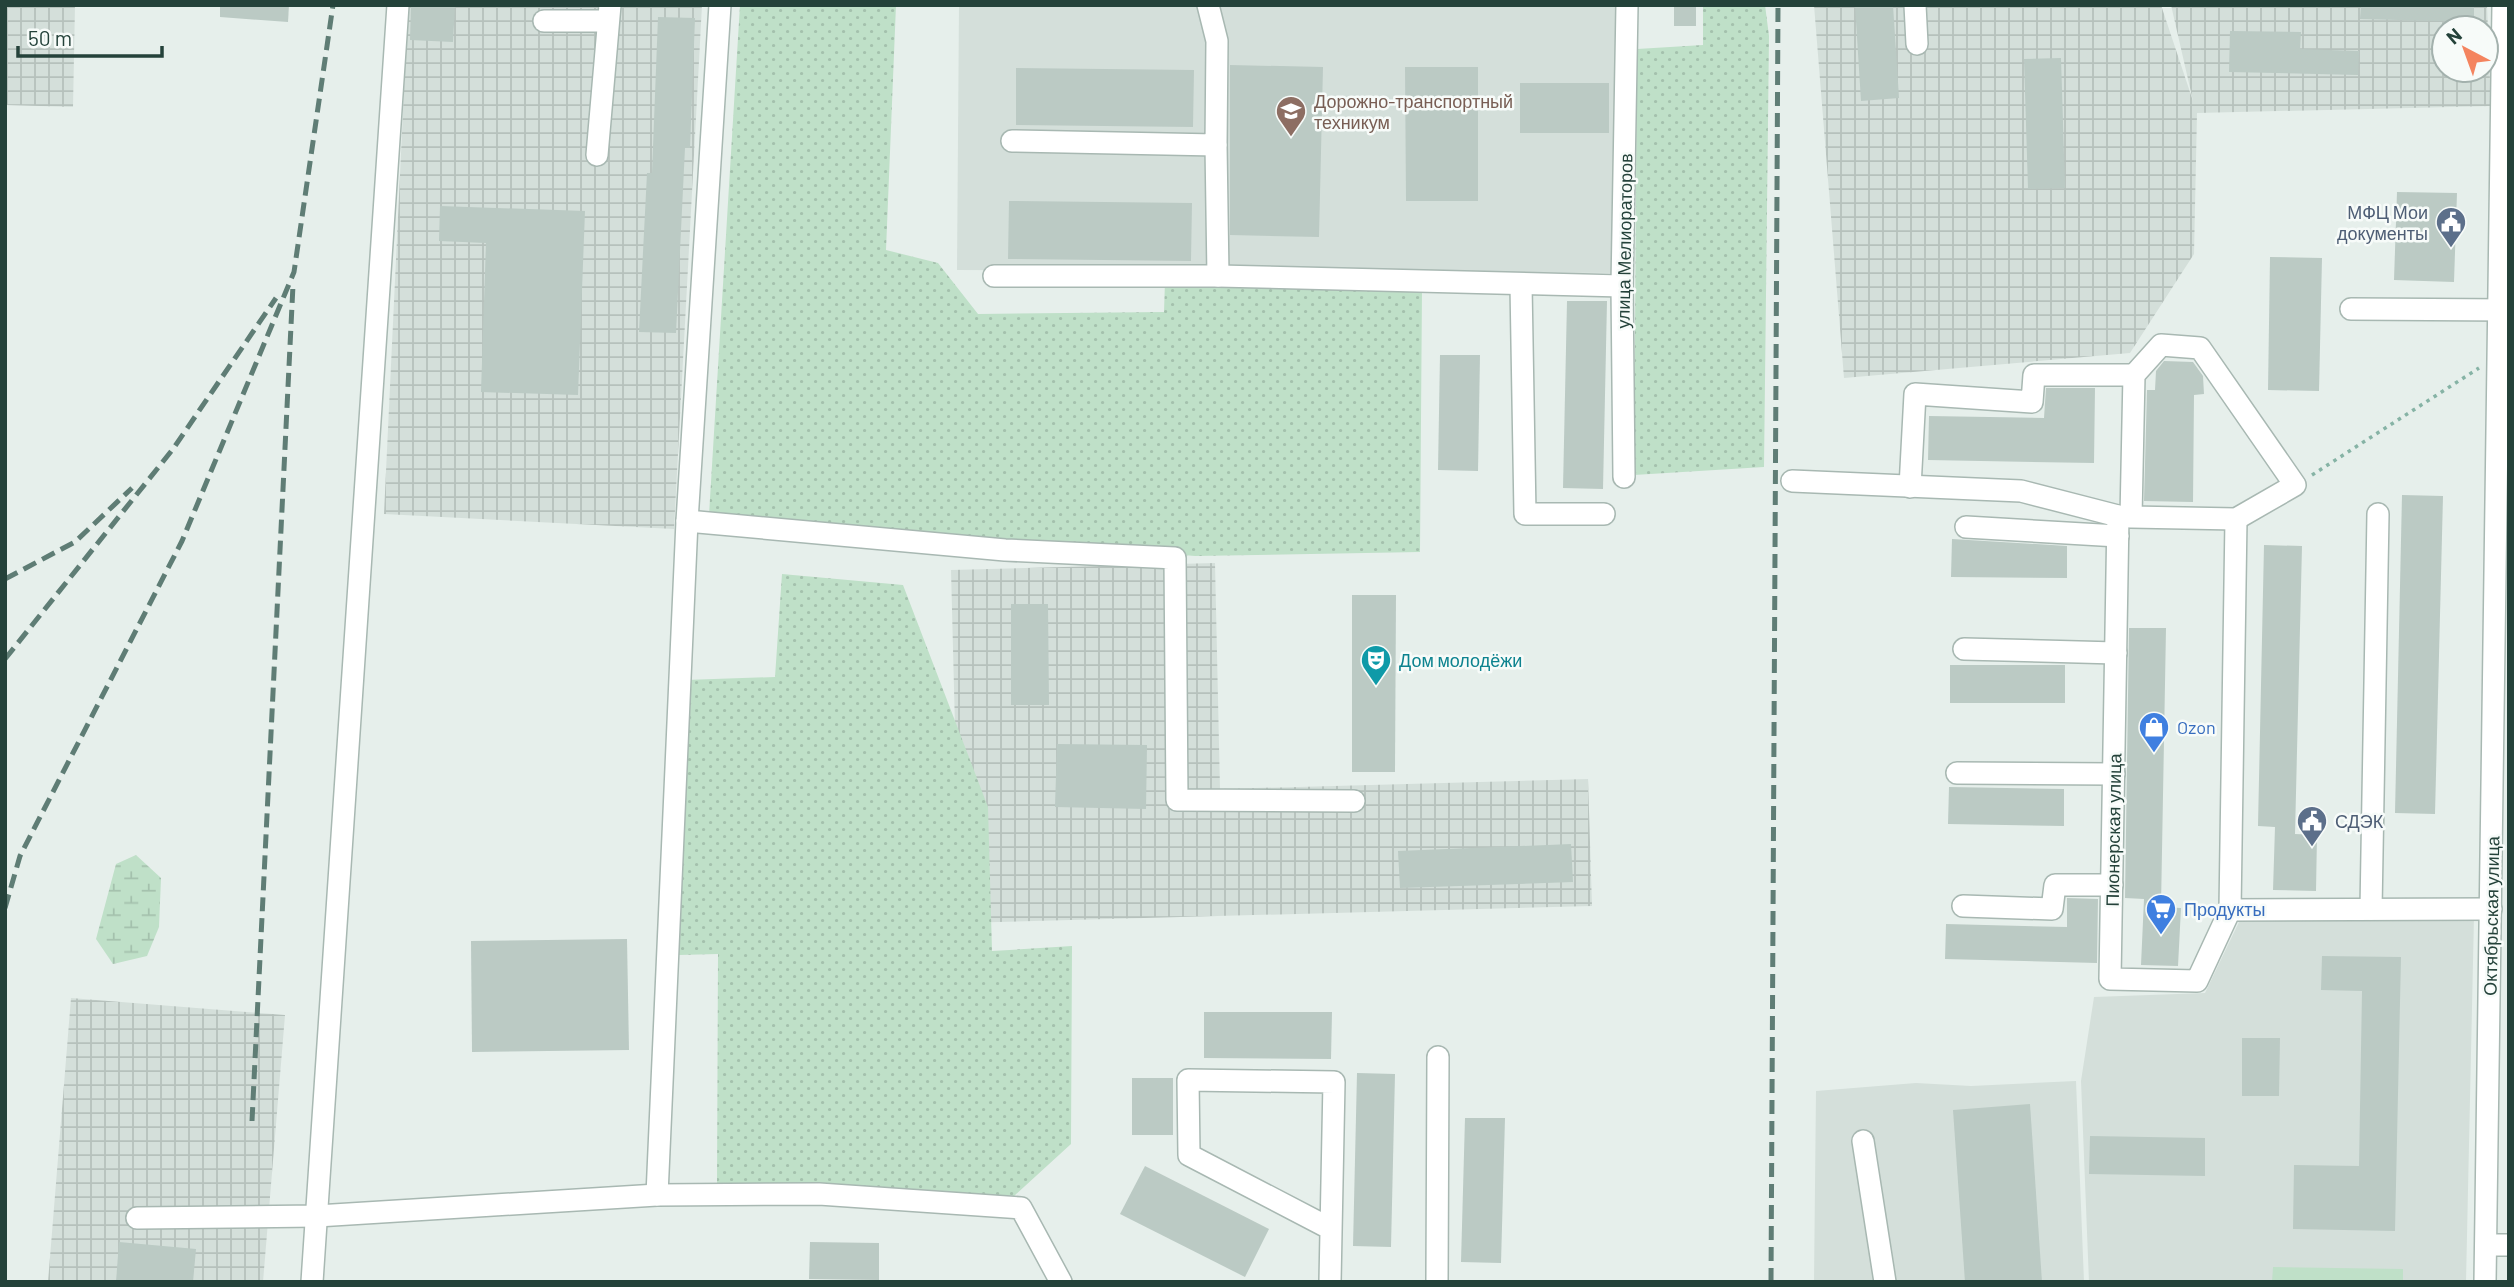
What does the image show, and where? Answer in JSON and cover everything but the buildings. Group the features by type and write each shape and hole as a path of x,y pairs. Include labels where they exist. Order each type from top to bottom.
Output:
{"street":[{"path":"312,1282 398,5"},
{"path":"657,1195 687,521 720,5"},
{"path":"1208,5 1217,41 1218,275"},
{"name":"улица Мелиораторов","path":"1624,477 1622,286 1627,5"},
{"path":"1915,5 1917,44"},
{"name":"Октябрьская улица","path":"2485,1282 2499,1097 2491,909 2502,627 2506,93 2503,5"},
{"path":"544,21 609,13 597,155"},
{"path":"1012,141 1216,145"},
{"path":"994,276 1218,275 1622,286"},
{"path":"1521,285 1525,514 1604,514"},
{"path":"2351,309 2504,309"},
{"path":"1910,487 1915,394 2032,402 2034,374 2134,375 2161,345 2200,348 2295,485 2236,519 1965,527"},
{"name":"Пионерская улица","path":"2134,375 2122,523 2116,653 2110,979 2197,981 2230,910"},
{"path":"1792,481 2021,491 2122,523"},
{"path":"2371,909 2378,514"},
{"path":"2236,519 2230,910 2491,909"},
{"path":"687,521 1005,550 1175,558 1177,800 1354,801"},
{"path":"1965,649 2116,653"},
{"path":"1957,773 2114,774"},
{"path":"1963,906 2052,909 2055,885 2112,885"},
{"path":"1437,1282 1438,1057"},
{"path":"1330,1282 1334,1082 1188,1080 1189,1155 1331,1228"},
{"path":"1863,1141 1885,1282"},
{"path":"137,1218 317,1216 657,1195 819,1194 1021,1208 1061,1282"},
{"path":"2486,1245 2509,1245"}],"path":[{"path":"2295,485 2504,357"}],"shaded area":[{"path":"5,5 75,5 73,107 5,105"},
{"path":"408,5 702,5 674,529 384,514"},
{"name":"Дорожно-транспортный техникум","path":"959,5 1627,5 1622,273 957,270"},
{"path":"1814,5 2161,5 2193,101 2171,5 2487,5 2487,14 2430,14 2430,84 2490,84 2491,106 2197,113 2194,254 2130,353 1844,378"},
{"path":"1215,563 1220,789 1588,779 1592,906 960,923 951,570"},
{"path":"2474,916 2466,1282 2089,1282 2081,1081 2094,997 2205,993 2239,922"},
{"path":"71,998 285,1015 263,1282 48,1282"},
{"path":"2076,1081 2084,1282 1814,1282 1816,1091 1916,1083 1971,1086"}],"green space":[{"path":"740,5 896,5 886,250 938,263 978,314 1164,312 1165,281 1422,288 1420,552 1195,556 709,515"},
{"path":"1703,5 1765,5 1769,36 1764,467 1634,475 1637,49 1703,45"},
{"path":"782,574 903,585 988,807 992,951 1072,946 1071,1144 1014,1196 717,1187 718,954 679,955 685,680 775,677"},
{"path":"136,855 161,878 159,927 147,956 113,964 96,939 116,864"},
{"path":"2273,1267 2403,1269 2403,1282 2272,1282"}],"railway":[{"path":"5,908 20,856 182,541 294,272 333,5"},
{"path":"1771,1282 1778,5"},
{"path":"252,1121 293,285"},
{"path":"5,659 173,449 276,298"},
{"path":"5,579 75,542 132,488"}],"place":[{"name":"Дорожно-транспортный техникум","path":"1291,138"},
{"name":"МФЦ Мои документы","path":"2451,249"},
{"name":"Дом молодёжи","path":"1376,687"},
{"name":"Ozon","path":"2154,754"},
{"name":"СДЭК","path":"2312,848"},
{"name":"Продукты","path":"2161,936"}]}
